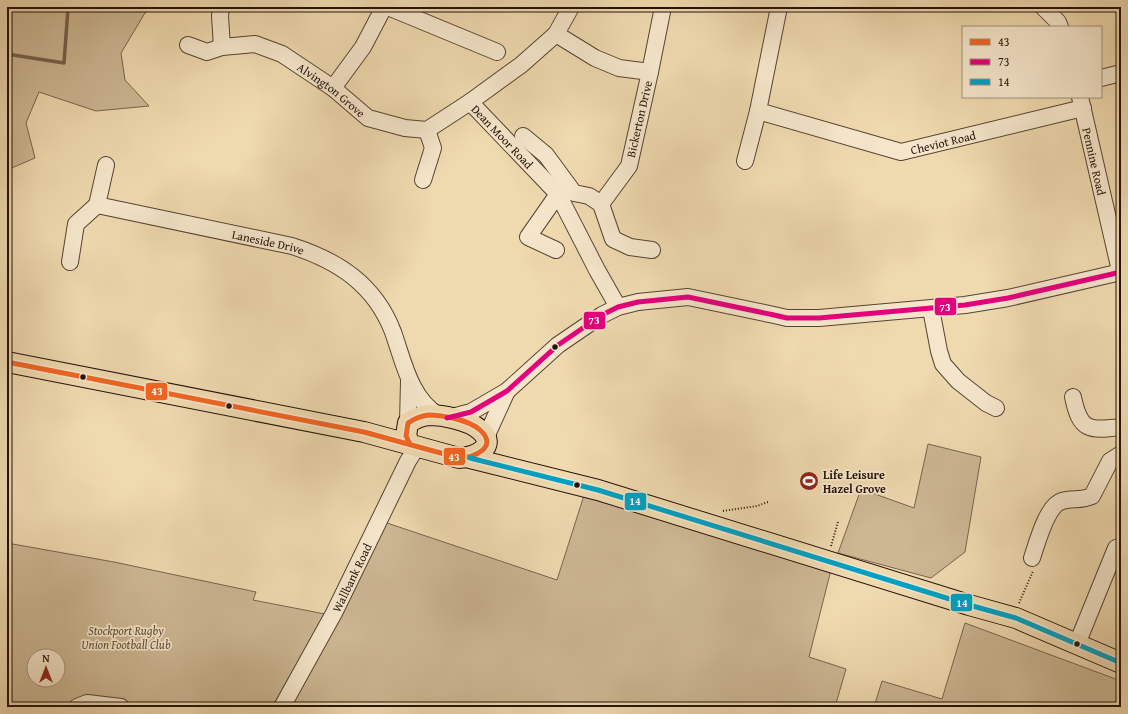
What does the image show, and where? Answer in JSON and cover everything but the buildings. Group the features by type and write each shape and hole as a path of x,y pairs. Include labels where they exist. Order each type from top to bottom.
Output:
{"main road":[{"path":"7,362 364,432 410,435 459,458 470,458 598,490 1012,617 1121,663"},
{"path":"410,435 416,418 428,415 470,423 480,430 486,439 511,457 598,490"},
{"path":"470,458 480,454 485,447 486,439"}],"street":[{"path":"221,7 220,16 222,47"},
{"path":"333,88 363,47 384,7"},
{"path":"388,7 497,52"},
{"name":"Dean Moor Road","path":"571,7 556,34 522,65 470,102 558,194 618,307"},
{"name":"Bickerton Drive","path":"601,204 629,166 663,7"},
{"path":"746,161 758,111 779,7"},
{"path":"1043,7 1058,22 1060,26"},
{"name":"Bickerton Drive","path":"556,34 595,58 613,66 650,72"},
{"name":"Alvington Grove","path":"188,45 206,52 222,47 255,44 282,54 333,88 368,118 405,128 427,130"},
{"path":"1102,78 1121,73"},
{"path":"423,180 433,148 427,130 470,102"},
{"name":"Cheviot Road","path":"758,111 901,152 1082,102"},
{"name":"Pennine Road","path":"1082,102 1121,273"},
{"path":"523,136 546,155 574,193 590,196 601,204 613,239 630,247 652,250"},
{"path":"70,262 76,224 97,205 106,166"},
{"path":"556,250 528,237 558,194"},
{"name":"Laneside Drive","path":"97,205 292,246 320,255 345,270 365,287 379,304 392,331 410,382 428,409 443,417"},
{"name":"Dean Moor Road","path":"597,270 602,315"},
{"path":"443,417 471,412 507,391 558,345 602,315 618,307 638,302 688,296 787,318 819,318 931,309 1008,298 1121,273"},
{"path":"931,309 943,364 958,380 986,403 996,408"},
{"name":"Laneside Drive","path":"410,382 410,435"},
{"path":"486,439 507,391"},
{"path":"1073,397 1076,414 1081,423 1092,429 1102,430 1121,427"},
{"name":"Wallbank Road","path":"282,707 334,614 408,461 410,435"},
{"path":"1032,558 1050,510 1060,501 1083,500 1092,496 1110,461 1121,454"},
{"path":"1077,644 1116,548 1121,546"},
{"path":"77,707 87,703 121,707"}],"path":[{"path":"721,512 758,506 768,502"},
{"path":"830,551 838,522"},
{"path":"1012,617 1037,562 1032,558"}],"green space":[{"path":"7,7 152,7 145,13 121,53 125,80 149,106 96,111 39,92 26,123 35,158 7,170"},
{"path":"928,444 981,457 965,552 931,578 838,553 861,489 914,508"},
{"path":"587,486 833,562 809,657 846,669 835,707 288,707 384,522 557,580"},
{"name":"Stockport Rugby Union Football Club","path":"7,543 114,562 256,592 253,600 325,614 272,707 7,707"},
{"path":"965,623 1121,681 1121,707 874,707 882,681 942,699"}],"waterway":[{"path":"7,53 64,63 68,8 71,7"}],"transit line":[{"name":"73","path":"447,418 471,412 507,391 558,345 602,315 618,307 638,302 688,297 787,318 819,318 965,305 1008,298 1121,272"},
{"name":"43","path":"7,362 364,432 459,458 477,454 486,446 487,442 485,436 480,430 469,423 448,417 428,415 422,416 408,423 406,436 410,444"},
{"name":"14","path":"470,458 598,490 969,605 1016,618 1121,663"}],"place":[{"name":"Life Leisure Hazel Grove","path":"809,481"}]}
